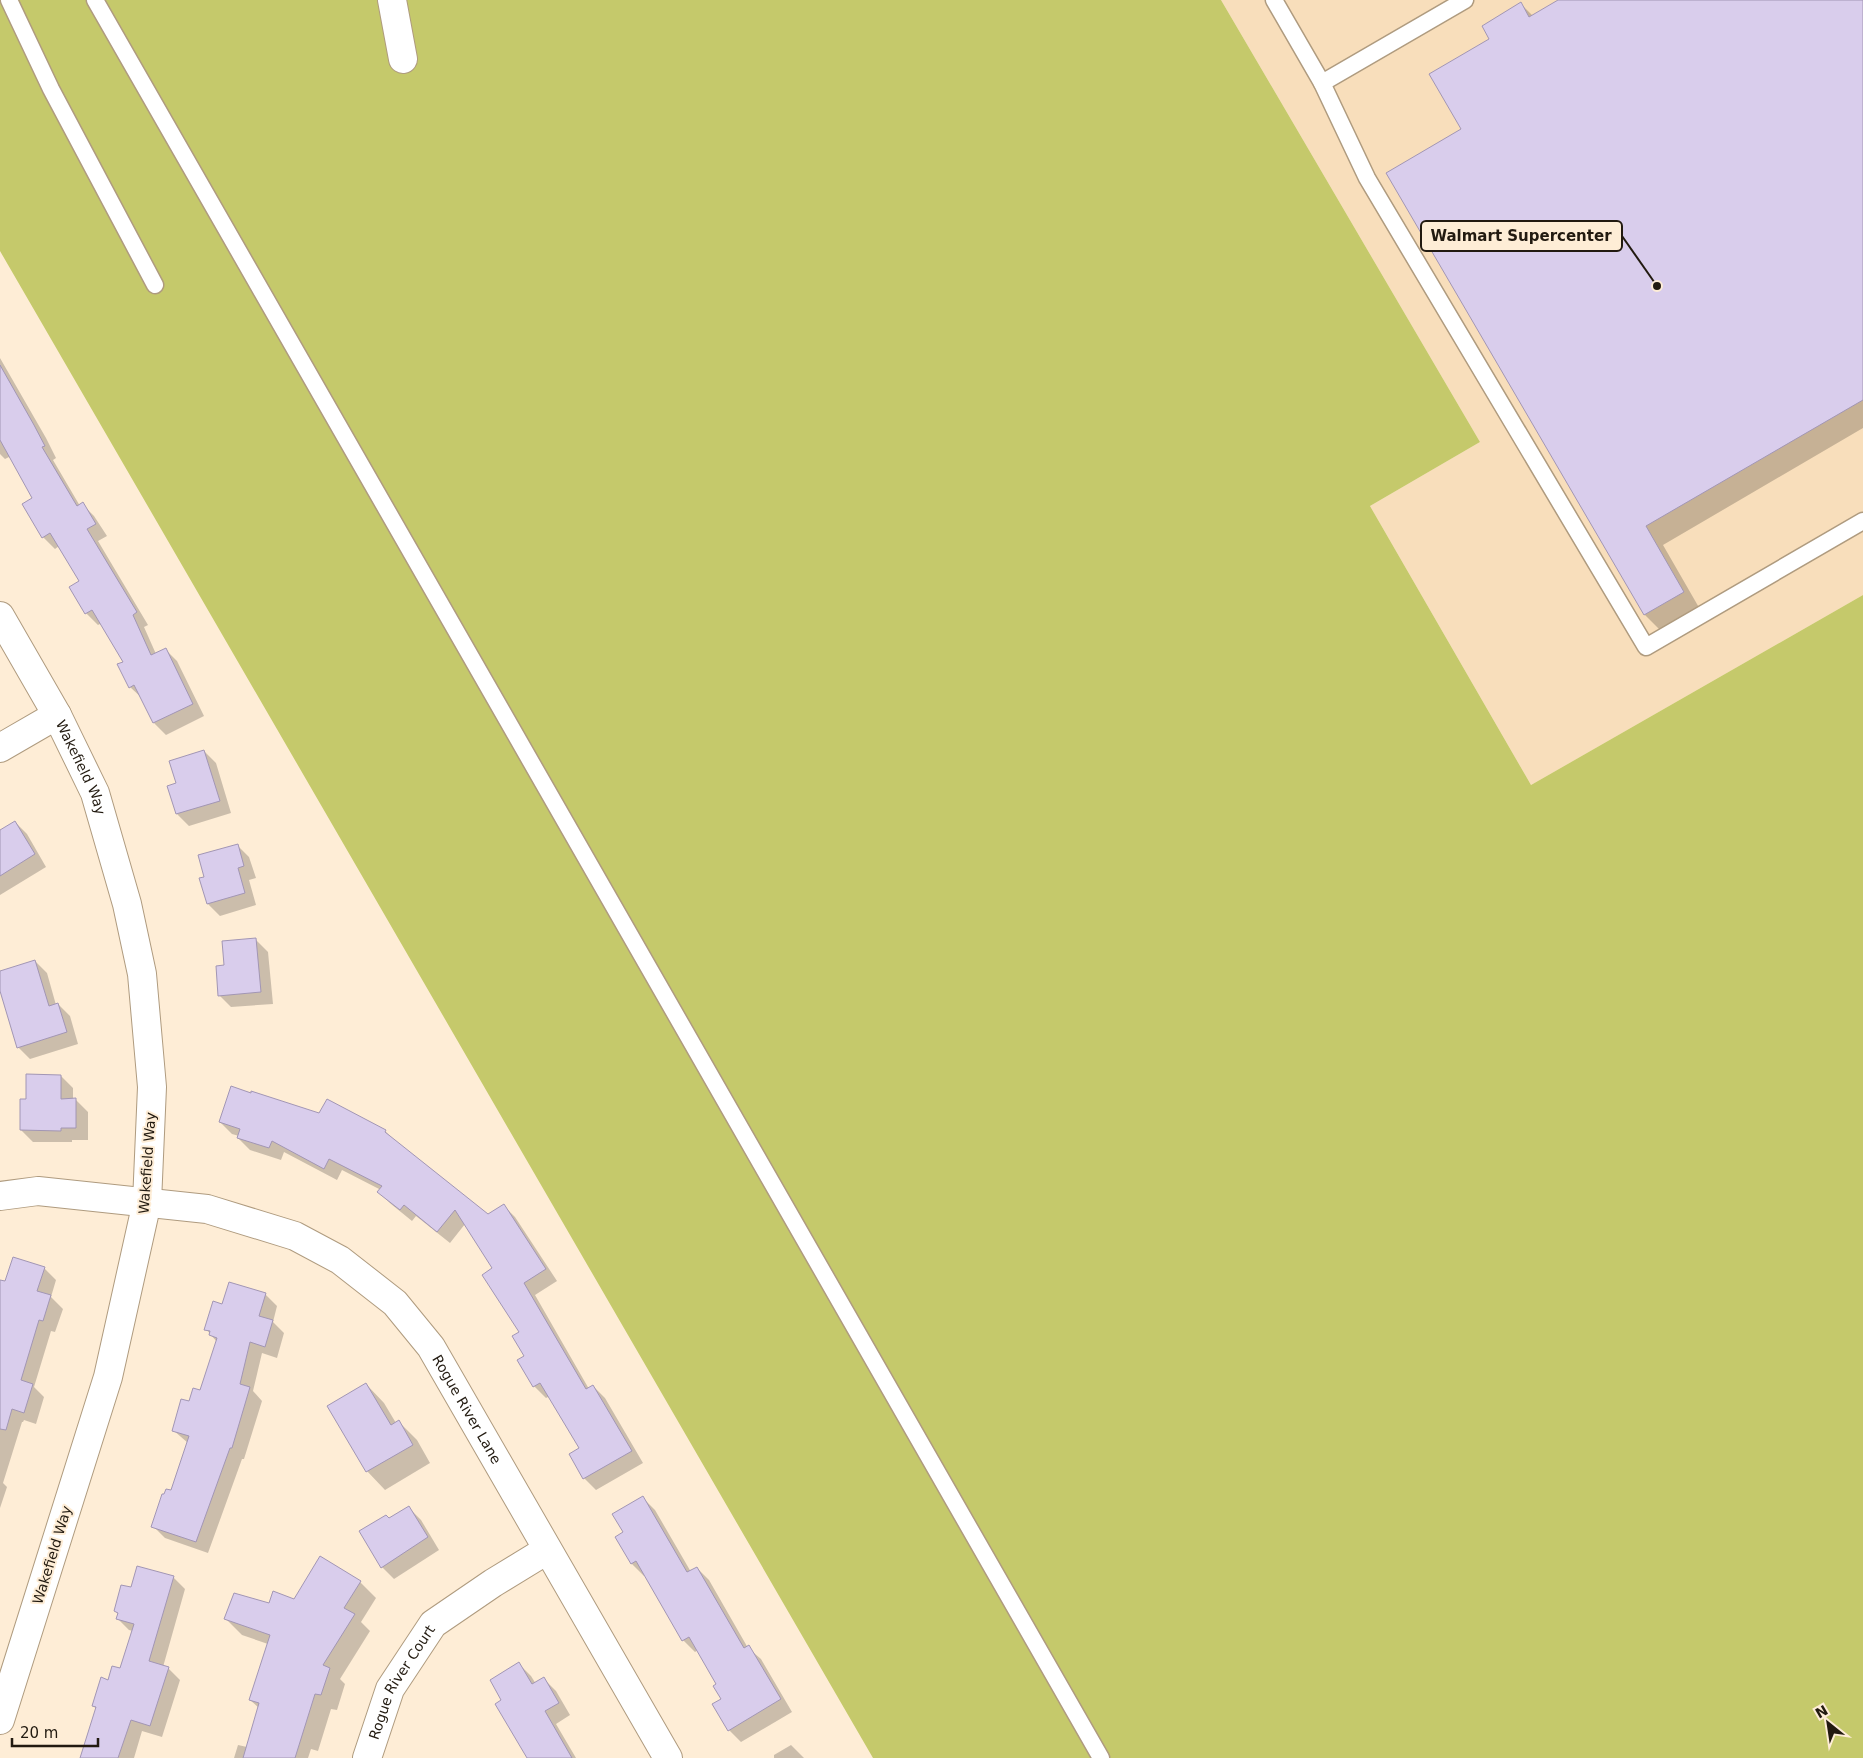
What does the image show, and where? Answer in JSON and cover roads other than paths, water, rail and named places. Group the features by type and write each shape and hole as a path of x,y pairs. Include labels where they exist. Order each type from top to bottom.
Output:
{"street":[{"path":"392,0 402,59"},
{"name":"Wakefield Way","path":"0,616 57,714 95,793 127,904 142,974 152,1087 147,1202 108,1378 0,1720"},
{"path":"0,748 57,714"},
{"name":"Rogue River Lane","path":"0,1196 38,1190 207,1209 295,1236 340,1260 395,1302 431,1347 668,1758"},
{"name":"Rogue River Court","path":"367,1758 390,1689 433,1624 493,1583 547,1550"}],"lane":[{"path":"8,0 51,89 155,286"},
{"path":"95,0 1101,1758"},
{"path":"1274,0 1322,83 1367,178 1646,647 1863,521"},
{"path":"1322,83 1465,0"}],"place":[{"name":"Walmart Supercenter","path":"1657,286"}]}
